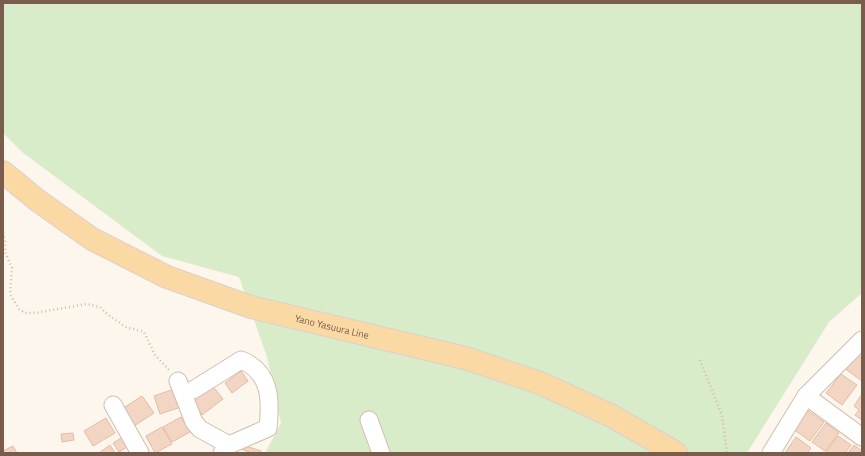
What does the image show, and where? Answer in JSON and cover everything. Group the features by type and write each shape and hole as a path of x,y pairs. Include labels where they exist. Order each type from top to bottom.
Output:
{"main road":[{"name":"Yano Yasuura Line","path":"3,172 37,200 92,238 168,277 251,307 465,358 540,383 612,416 676,453"}],"street":[{"path":"771,453 806,396 861,343"},
{"path":"178,381 194,422 200,429 226,449 268,428 271,405 269,392 260,374 250,364 240,360 193,390"},
{"path":"806,396 862,437"},
{"path":"112,405 140,453"},
{"path":"369,420 381,453"}],"path":[{"path":"3,233 5,252 12,268 10,294 18,309 25,313 35,313 87,304 100,306 107,314 126,327 144,332 155,355 166,368 174,374 178,381"},
{"path":"700,360 722,416 727,453"}],"green space":[{"path":"3,3 862,3 862,293 829,322 747,453 265,453 281,423 267,357 239,277 162,256 22,152 3,133"}],"building":[{"path":"856,353 862,358 862,381 844,368"},
{"path":"241,371 248,381 232,393 225,383"},
{"path":"841,374 857,385 842,405 826,393"},
{"path":"211,384 223,399 202,415 190,399"},
{"path":"174,389 181,407 160,414 154,396"},
{"path":"862,394 862,420 855,415 859,410 854,406"},
{"path":"142,396 154,413 134,426 122,409"},
{"path":"807,410 824,422 810,441 793,429"},
{"path":"181,417 190,432 172,442 163,427"},
{"path":"106,418 115,433 93,446 84,431"},
{"path":"826,423 839,433 825,451 812,442"},
{"path":"162,427 172,444 155,453 146,436"},
{"path":"73,433 74,440 62,442 61,434"},
{"path":"838,436 851,445 845,453 825,453"},
{"path":"796,437 811,448 807,453 785,453"},
{"path":"121,438 127,447 119,452 113,443"},
{"path":"110,445 115,453 99,453"},
{"path":"243,445 261,451 261,453 252,453 241,449"},
{"path":"854,445 862,451 862,453 848,453"},
{"path":"13,446 17,453 3,453 3,451"}]}
